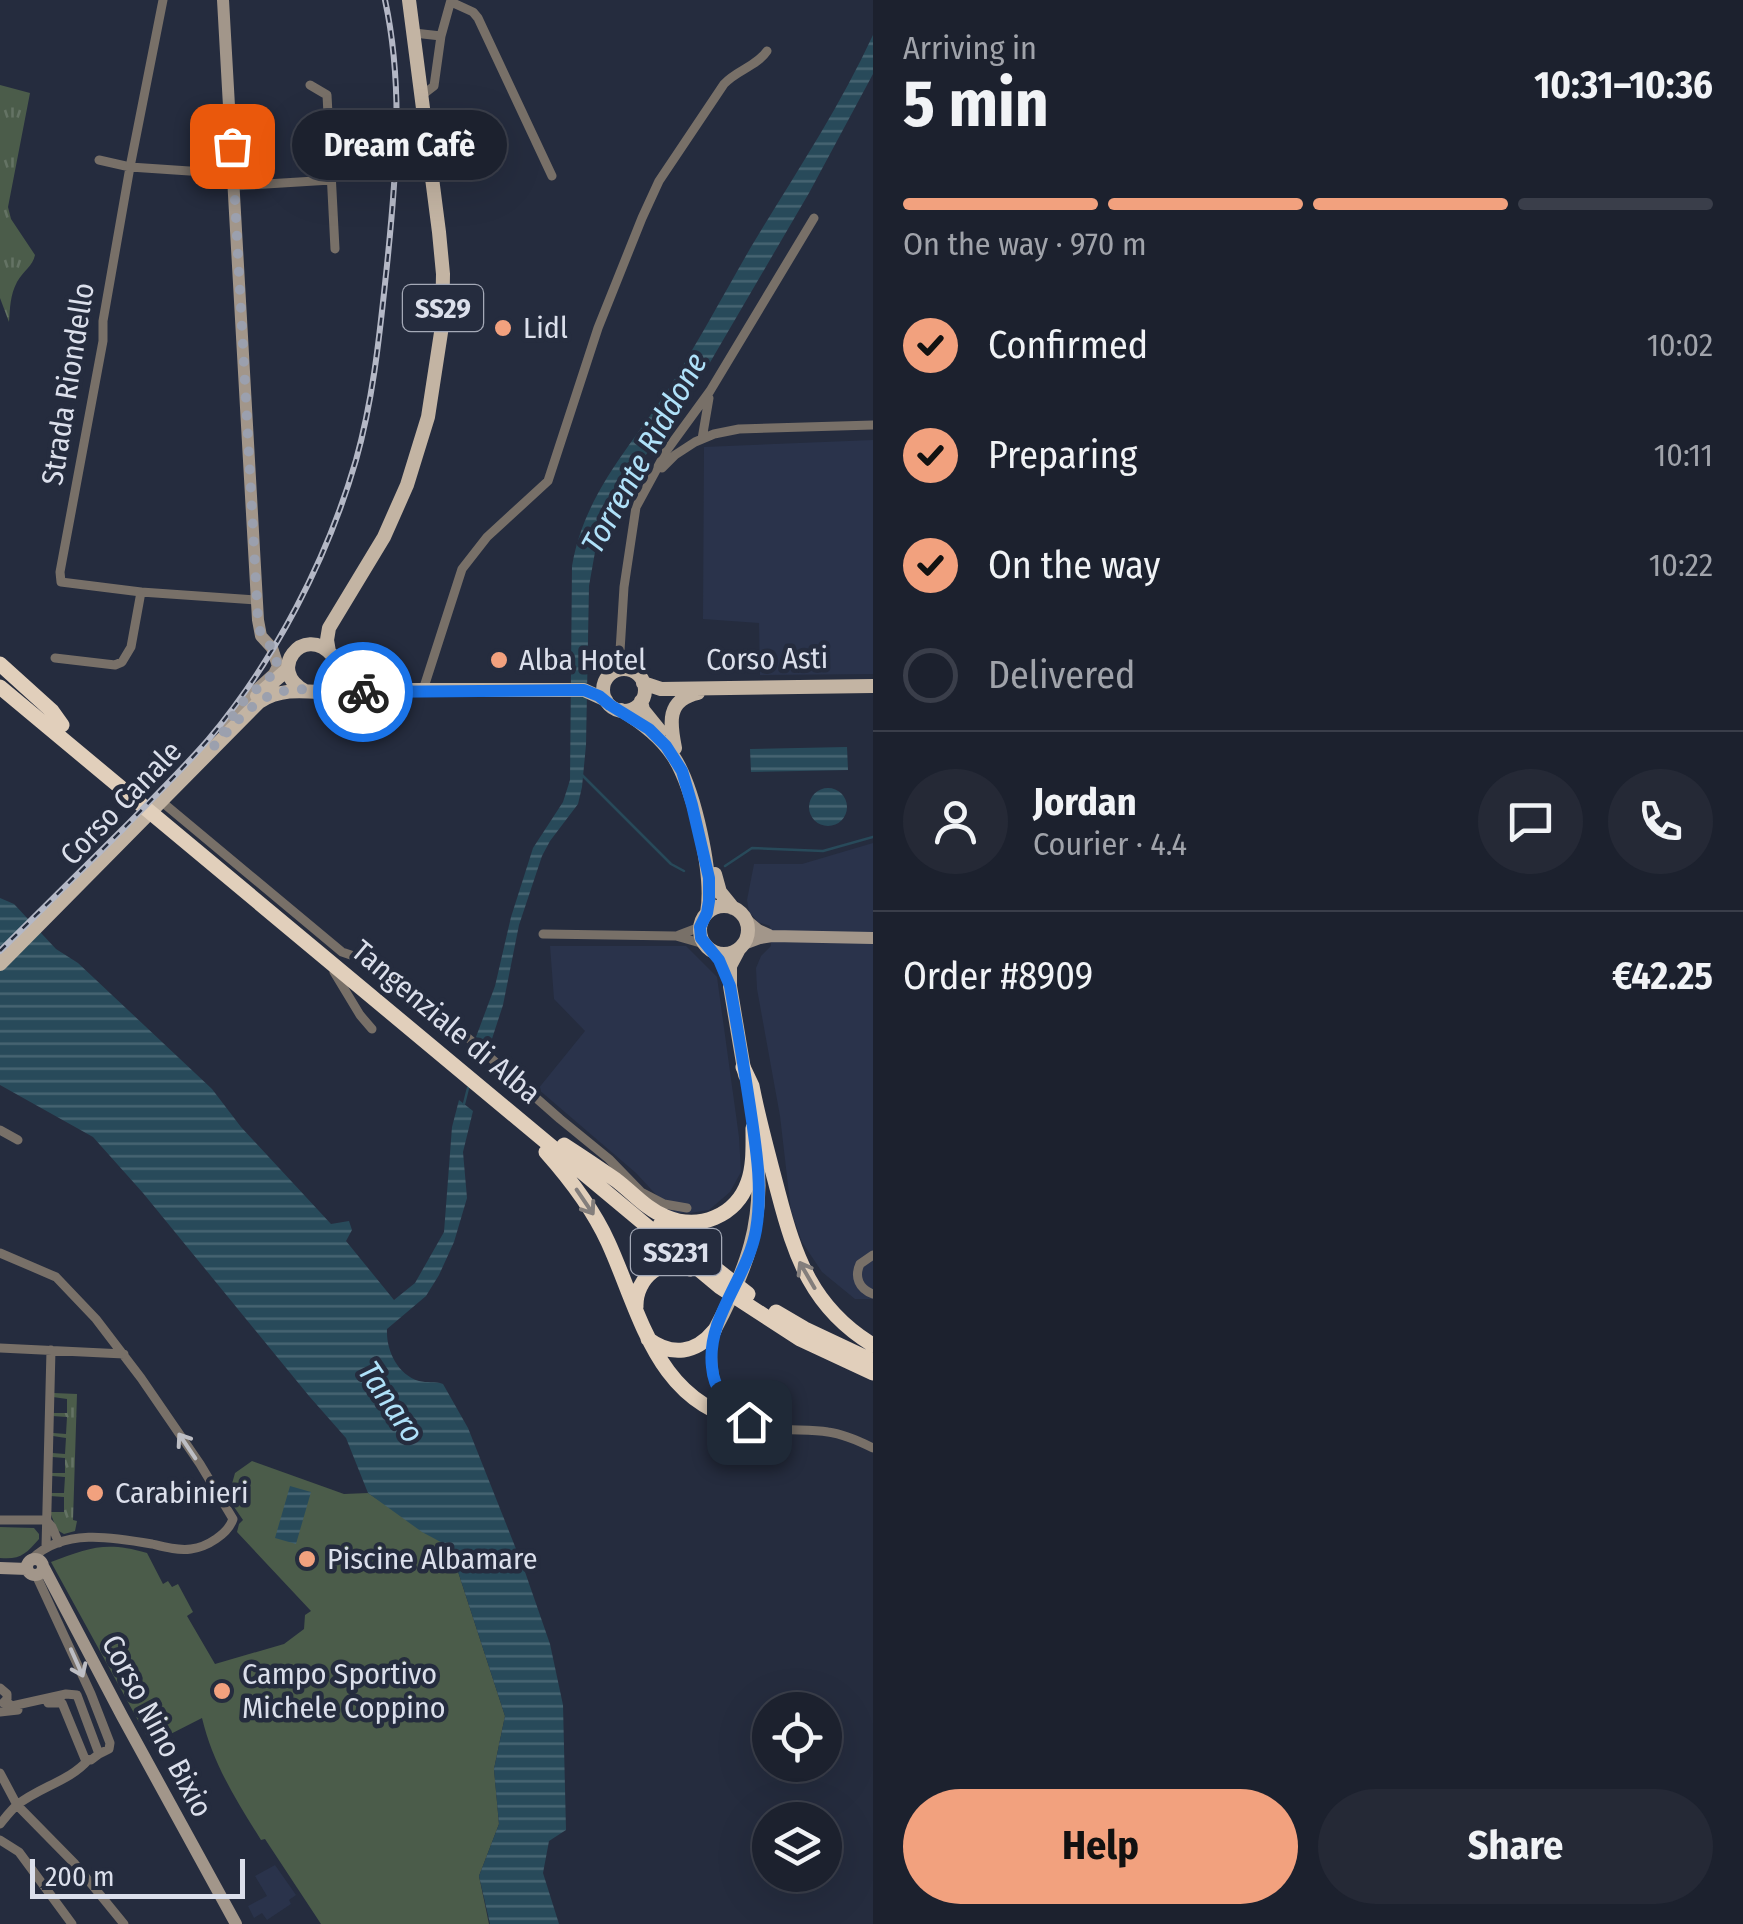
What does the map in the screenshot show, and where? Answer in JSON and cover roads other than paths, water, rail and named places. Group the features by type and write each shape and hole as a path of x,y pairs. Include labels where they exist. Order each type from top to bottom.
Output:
{"highway":[{"name":"SS231","path":"0,664 52,711 58,729 40,726 0,697"},
{"name":"Tangenziale di Alba","path":"0,675 58,729 727,1279 806,1330 873,1361"},
{"name":"Tangenziale di Alba","path":"0,687 58,729"},
{"name":"Tangenziale di Alba","path":"365,984 720,1287 800,1339 873,1373"},
{"path":"743,1067 752,1086 786,1228 798,1261 835,1315 873,1344"},
{"path":"499,1102 562,1170 591,1210 636,1316 668,1372 704,1406 731,1419 749,1422"},
{"path":"564,1144 652,1210 684,1222 699,1222 723,1214 742,1194 752,1166 753,1128"},
{"path":"636,1316 641,1282 666,1264 685,1266 720,1287"},
{"path":"648,1340 680,1352 697,1346 714,1331"}],"main road":[{"name":"SS29","path":"329,652 329,628 384,537 407,485 424,433 442,326 443,274 410,0"},
{"name":"SS29","path":"288,670 290,659 348,598"},
{"path":"302,647 320,645 334,660 335,670 329,684 311,691"},
{"path":"288,670 295,685 311,691 342,694 386,690"},
{"name":"Corso Canale","path":"214,746 256,698 288,670"},
{"path":"335,670 348,686 357,690 583,689 606,700"},
{"path":"583,689 610,675 636,672 643,710 675,748 698,798 717,885 748,932 730,966 730,986 760,1195 756,1234 714,1331"},
{"path":"610,675 603,690 606,700 658,737 682,771 709,878 704,920 708,947 719,960 730,986"},
{"path":"675,748 672,715 685,696 817,692 838,686"},
{"name":"Corso Asti","path":"642,694 661,688 873,686"},
{"name":"Corso Canale","path":"0,964 258,702 278,692 311,691"},
{"path":"621,710 632,709 642,694"},
{"path":"704,920 720,906 739,913"},
{"path":"708,947 726,954 742,947"}],"street":[{"name":"Strada Riondello","path":"163,0 103,321 103,341 61,582 256,600"},
{"path":"223,0 256,600 261,636 278,662 276,671 242,703 226,730"},
{"path":"422,96 434,86 451,1 478,18 552,176"},
{"path":"414,33 442,36"},
{"path":"423,690 462,569 487,537 548,481 598,328 660,180 724,84 763,58 767,51"},
{"path":"310,84 327,95 335,249"},
{"path":"99,160 234,180 331,180"},
{"path":"610,675 620,652 624,586 636,507 666,450 710,391 814,218"},
{"path":"699,440 710,391"},
{"path":"707,409 716,426 728,432"},
{"path":"687,424 699,440"},
{"path":"654,478 675,455 699,440 728,432 873,425"},
{"path":"55,658 116,665 122,662 130,647 140,592"},
{"path":"272,648 302,647"},
{"path":"620,652 630,670"},
{"path":"162,802 342,952 390,971 641,1192 664,1204 686,1208"},
{"path":"148,816 337,974 372,1028"},
{"path":"739,913 758,930 772,936"},
{"path":"676,936 704,920"},
{"path":"544,934 676,936 708,947"},
{"path":"742,947 772,936 873,938"},
{"path":"0,1130 18,1140"},
{"path":"0,1254 56,1276 96,1319 200,1464 233,1519 220,1536 193,1549 101,1536 53,1545 36,1566 0,1568"},
{"path":"873,1255 860,1264 856,1276 862,1288 873,1294"},
{"path":"714,1331 711,1366 716,1384 734,1412 749,1422 831,1432 873,1448"},
{"path":"0,1348 124,1354"},
{"path":"52,1350 46,1520 53,1545"},
{"path":"0,1520 46,1520"},
{"path":"0,1824 17,1805 81,1771 88,1760 109,1750 110,1743 36,1566"},
{"name":"Corso Nino Bixio","path":"36,1566 64,1604 236,1924"},
{"path":"0,1688 7,1694 3,1702 12,1706 66,1694 77,1696 99,1754"},
{"path":"0,1712 62,1703 80,1752 88,1760"},
{"path":"0,1773 17,1805 124,1924"},
{"path":"0,1840 19,1852 72,1924"}],"water":[{"path":"873,35 873,74 705,371 631,476 595,552 589,586 582,787 578,804 542,856 519,925 503,1005 489,1048 476,1037 495,986 511,917 533,848 563,802 570,780 572,566 588,514 613,468 694,347 831,116"},
{"path":"847,747 848,770 751,772 750,749"},
{"path":"828,788 842,793 847,807 842,821 828,826 814,821 809,807 814,793"},
{"name":"Tanaro","path":"0,898 14,904 56,949 78,963 212,1089 241,1127 331,1224 349,1221 352,1230 346,1241 394,1300 415,1283 444,1232 452,1127 459,1100 473,1111 463,1152 467,1198 454,1242 426,1296 387,1329 387,1337 399,1367 411,1378 443,1384 468,1428 550,1644 563,1705 566,1830 549,1841 543,1873 559,1924 490,1924 479,1876 499,1824 494,1769 505,1716 450,1547 368,1493 346,1438 93,1137 0,1085"},
{"path":"290,1486 311,1492 296,1544 275,1538"}],"waterway":[{"path":"582,775 671,864 684,871"},
{"path":"725,866 752,848 823,851 873,837"},
{"name":"Torrente Riddone","path":"464,1104 468,1088"}],"railway":[{"path":"0,951 208,740 277,643 330,535 356,460 367,412 387,265 396,99 385,0"}],"place":[{"name":"Dream Cafè","path":"232,146"},
{"name":"Lidl","path":"503,328"},
{"name":"Alba Hotel","path":"499,660"},
{"name":"Carabinieri","path":"95,1493"},
{"name":"Piscine Albamare","path":"307,1559"},
{"name":"Campo Sportivo Michele Coppino","path":"222,1691"}]}
